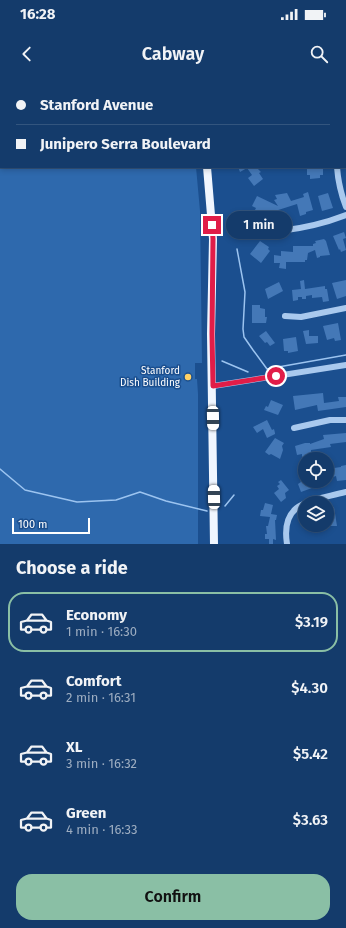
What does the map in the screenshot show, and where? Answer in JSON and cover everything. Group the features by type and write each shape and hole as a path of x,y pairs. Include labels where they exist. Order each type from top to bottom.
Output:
{"main road":[{"path":"207,168 213,239 212,334 214,544"}],"street":[{"path":"337,168 341,195 346,207"},
{"path":"280,231 323,224 346,215"},
{"path":"285,316 301,317 346,308"},
{"path":"213,386 346,365"},
{"path":"294,428 330,420 346,420"},
{"path":"287,544 286,537 288,520 293,510 301,504 346,492"}],"shaded area":[{"path":"0,168 196,168 200,211 202,363 195,363 195,379 197,379 198,394 198,544 0,544"}],"building":[{"path":"238,168 247,168 240,172"},
{"path":"247,168 257,168 261,172 259,173 263,179 254,186 248,178 252,175"},
{"path":"307,168 323,168 323,175 320,175 320,178 310,179 310,175 307,175"},
{"path":"308,192 313,210 300,216 297,204 272,212 270,217 265,215 263,218 257,215 258,212 255,210 256,208 252,206 257,196 278,206 274,200 277,199 275,195 287,193 291,201 304,197 303,194"},
{"path":"328,193 333,208 322,211 318,196"},
{"path":"257,222 258,228 263,228 264,235 249,237 247,223"},
{"path":"344,232 346,238 343,239 346,250 341,252 333,236"},
{"path":"324,239 330,255 320,256 317,258 315,250 308,253 307,260 305,260 305,262 286,262 286,269 279,268 280,263 274,263 274,255 281,256 281,251 293,252 293,246 313,246 313,244 316,243 315,241"},
{"path":"260,241 269,247 268,249 270,251 261,263 250,254"},
{"path":"304,280 305,289 325,286 329,301 323,302 322,297 312,298 312,295 306,296 306,299 298,297 298,300 293,301 292,290 301,289 300,281"},
{"path":"346,280 346,296 337,299 332,283"},
{"path":"279,282 283,291 268,299 265,289"},
{"path":"252,305 260,305 260,308 265,309 265,317 267,317 266,323 252,323"},
{"path":"338,323 341,340 335,341 334,338 327,340 323,326"},
{"path":"309,330 309,336 318,336 318,343 306,344 303,331"},
{"path":"266,331 275,343 270,346 259,336"},
{"path":"296,337 298,351 288,353 288,351 284,351 283,339"},
{"path":"323,393 324,403 339,401 338,397 346,397 346,407 318,411 317,405 295,410 293,396"},
{"path":"271,400 283,405 278,415 264,410 266,406 268,407"},
{"path":"267,420 272,430 274,429 275,434 267,438 263,429 257,433 253,427"},
{"path":"346,433 346,442 330,444 331,447 311,450 311,452 298,452 297,455 295,446 305,443 310,444 324,439 323,435"},
{"path":"275,438 284,443 282,446 283,450 280,459 265,452"},
{"path":"346,465 346,480 337,481 336,476 334,477 334,468"},
{"path":"281,480 289,490 285,493 286,498 281,502 274,493 279,489 277,486 280,484 278,482"},
{"path":"300,488 312,488 301,492"},
{"path":"265,503 273,505 271,514 277,515 275,520 276,540 273,539 273,544 269,544 269,539 265,539 265,534 267,534 266,526 268,526 270,517 260,516 261,510 263,510"},
{"path":"334,507 337,526 334,526"}],"waterway":[{"path":"237,249 245,292 244,337 267,369 346,355"},
{"path":"222,361 248,372"},
{"path":"0,469 25,490 77,502 116,500 140,492 166,501 207,511"},
{"path":"225,506 234,495"}],"place":[{"name":"Stanford Dish Building","path":"188,377"}],"route":[{"path":"212,225 213,386 276,376"}]}
